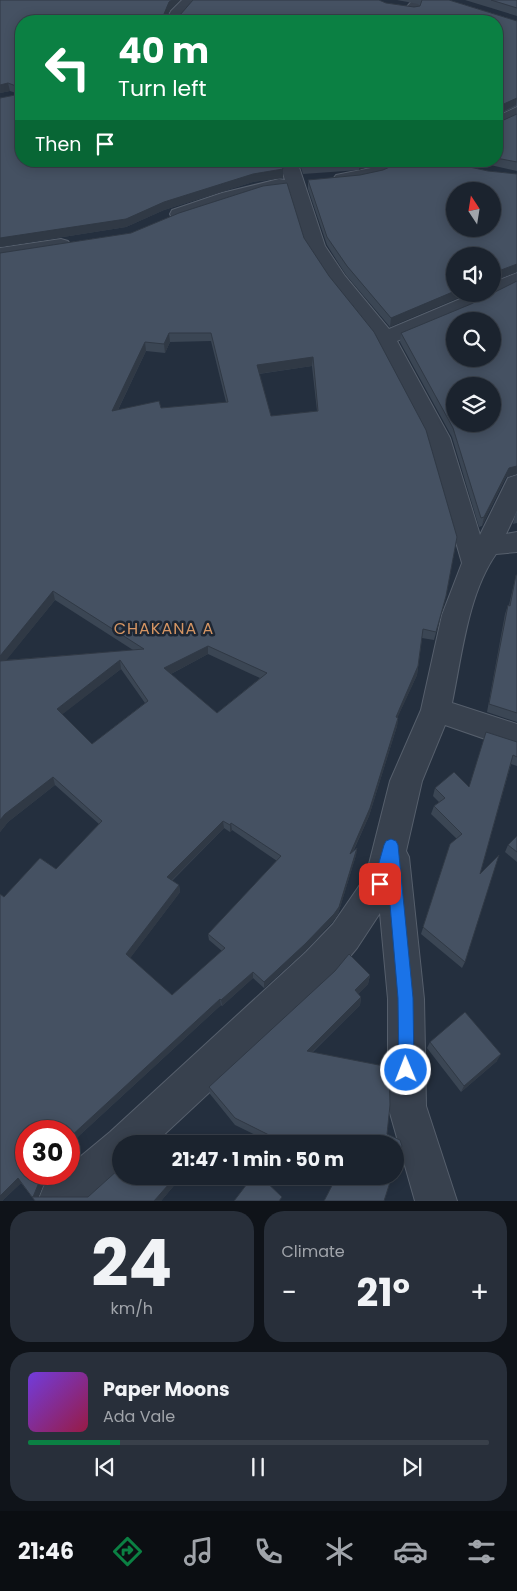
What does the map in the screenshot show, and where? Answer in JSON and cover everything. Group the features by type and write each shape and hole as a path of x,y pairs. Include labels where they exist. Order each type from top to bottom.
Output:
{"street":[{"path":"176,15 190,0 246,0"},
{"path":"393,6 417,5"},
{"path":"407,15 417,5"},
{"path":"503,120 517,112"},
{"path":"294,167 309,181 314,246 337,280 385,338 438,438 493,550"},
{"path":"160,222 228,197 260,188 309,181 359,177 388,167"},
{"path":"0,254 83,242"},
{"path":"501,287 517,280"},
{"path":"385,338 472,302"},
{"path":"135,1135 319,965 345,936 380,884 406,781 436,710 456,615 493,550 517,484"},
{"path":"436,710 517,737"},
{"path":"391,845 406,998 407,1106 436,1201"},
{"path":"59,1201 112,1155"}],"building":[{"path":"0,0 172,0 169,2 164,14 180,15 15,15 15,86 8,83 0,85"},
{"path":"193,0 379,0 386,3 414,7 420,6 422,0 449,0 498,15 180,15"},
{"path":"491,0 517,0 517,8"},
{"path":"503,17 517,21 517,98 503,104"},
{"path":"15,95 15,167 282,167 283,169 253,174 164,202 126,219 0,238 0,98"},
{"path":"517,114 517,162 503,159 503,120"},
{"path":"390,167 470,167 517,174 517,264 501,270 501,247 446,247 446,295 391,318 347,266 327,237 308,180 360,175"},
{"path":"287,183 304,238 329,276 374,332 426,430 457,537 446,596 436,632 423,629 418,666 396,717 398,718 370,808 350,854 357,848 339,907 305,944 264,982 253,972 220,999 80,1128 80,1120 15,1120 15,1181 0,1196 0,894 4,897 40,858 56,869 102,821 53,777 5,814 0,820 0,661 144,649 53,591 0,656 0,253 131,233 179,213 263,186","holes":["169,333 211,333 228,402 161,408 159,401 112,411 145,342 164,344","313,357 318,411 271,416 257,365","208,646 267,673 217,713 164,668","120,660 148,701 92,744 57,709","223,821 230,825 231,823 281,856 208,934 225,948 172,995 126,954 179,885 167,877"]},
{"path":"517,281 517,466 509,468 484,517 481,518 454,432 501,432 501,377 446,377 446,415 401,333 446,314 446,367 501,367 501,312 452,312 475,302 501,302 501,289"},
{"path":"516,575 517,713 489,704 508,605 510,606"},
{"path":"486,732 517,742 517,757 513,755 480,874 499,855 465,962 423,927 450,844 462,834 434,806 445,798 435,788 454,772 469,787"},
{"path":"517,836 517,852 508,845"},
{"path":"349,954 370,975 355,990 361,997 307,1051 389,1067 390,1105 387,1134 389,1135 269,1135 235,1118 209,1087 335,971"},
{"path":"465,1012 501,1054 464,1086 430,1042"},
{"path":"112,1175 112,1185 168,1185 154,1201 35,1201 32,1197 88,1197"},
{"path":"23,1185 38,1185 32,1197"},
{"path":"246,1185 269,1185 282,1197 279,1201 234,1201"},
{"path":"332,1185 389,1185 384,1201 324,1201"}],"district":[{"name":"CHAKANA A","path":"164,628"}],"route":[{"path":"380,884 391,845 406,998 406,1070"}]}
